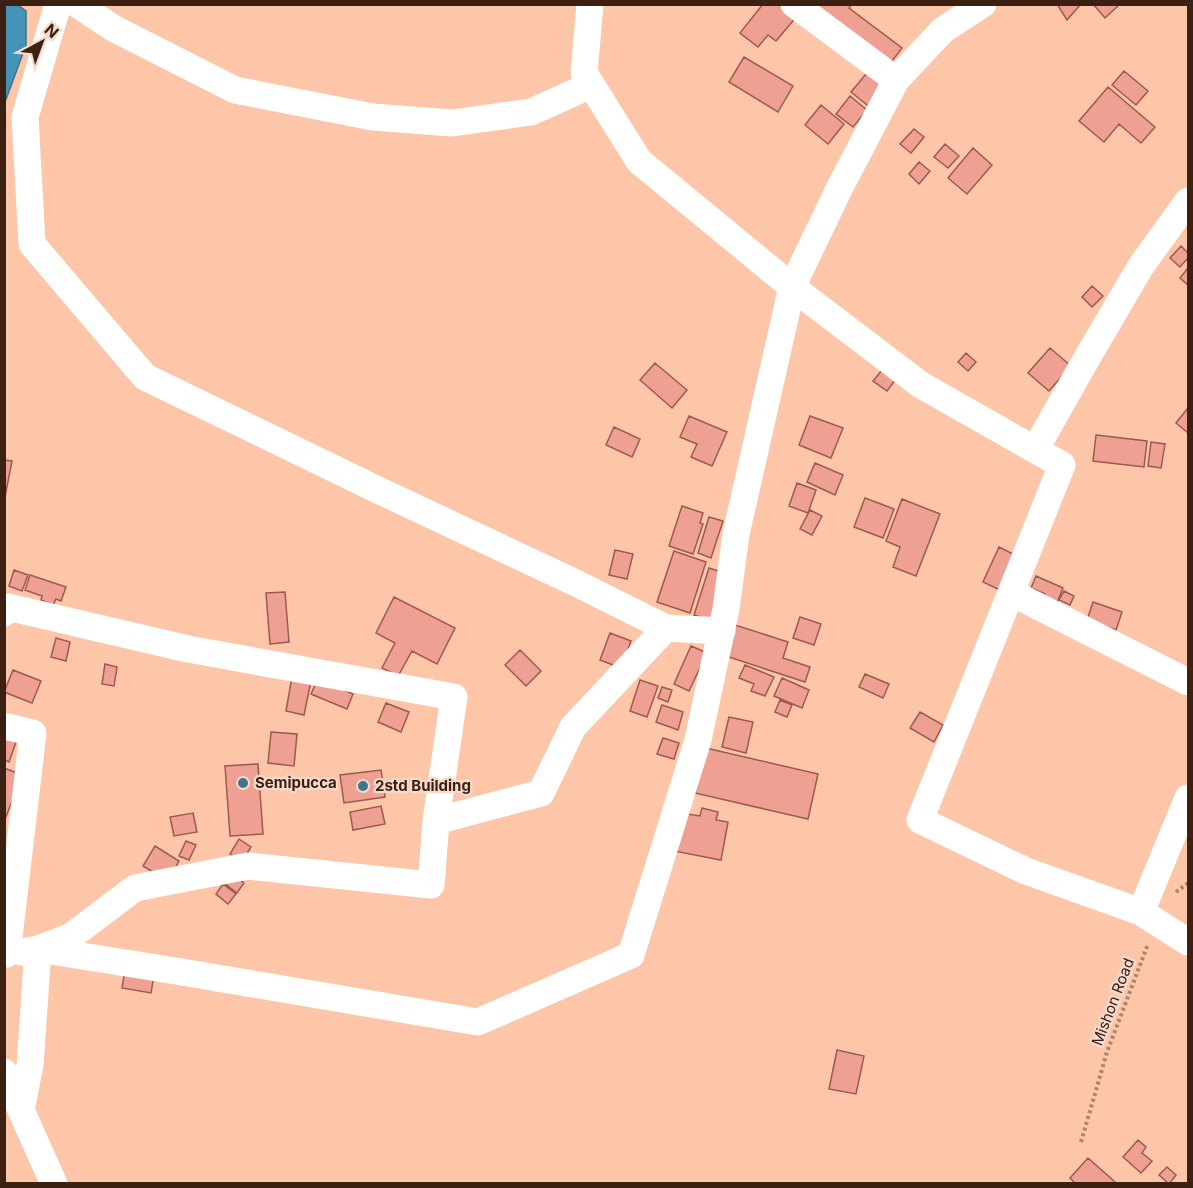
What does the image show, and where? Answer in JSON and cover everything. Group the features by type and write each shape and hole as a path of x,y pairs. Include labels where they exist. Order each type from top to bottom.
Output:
{"street":[{"path":"58,4 25,117 32,244 145,377 666,628 722,631"},
{"path":"77,4 113,28 235,90 373,117 452,123 531,112 591,84"},
{"path":"590,4 584,73 639,161 792,287 921,385 1062,465 920,820 1026,871 1149,917 1188,942"},
{"path":"794,4 896,80"},
{"path":"38,949 478,1022 631,956 698,740 722,631 736,534 792,287 840,187 896,80 943,30 983,4"},
{"path":"1035,450 1141,266 1188,201"},
{"path":"1012,593 1188,682"},
{"path":"4,613 8,607 188,649 454,697 436,821 430,885 248,866 135,888 70,937 38,949 6,954 33,733 4,726"},
{"path":"436,821 541,793 573,727 666,628"},
{"path":"1149,917 1188,798"},
{"path":"21,1110 30,1065 38,949"},
{"path":"4,1072 54,1184"}],"path":[{"name":"Mishon Road","path":"1081,1142 1149,917 1188,883"}],"water":[{"path":"5,4 18,5 26,11 26,45 5,102"}],"building":[{"path":"763,4 784,4 797,16 776,41 768,35 758,47 740,33"},
{"path":"807,4 852,4 849,8 902,48 886,69"},
{"path":"1057,4 1081,4 1067,20"},
{"path":"1093,4 1120,4 1105,18"},
{"path":"744,57 793,86 778,112 729,82"},
{"path":"871,68 892,85 872,109 851,92"},
{"path":"1124,71 1148,91 1136,105 1112,85"},
{"path":"1108,87 1155,127 1141,143 1119,124 1104,142 1079,121"},
{"path":"850,96 867,110 853,127 836,114"},
{"path":"821,105 844,124 828,144 805,125"},
{"path":"914,129 924,137 911,153 900,144"},
{"path":"945,144 959,156 948,168 934,157"},
{"path":"973,148 992,165 967,194 948,178"},
{"path":"919,162 930,171 919,184 909,174"},
{"path":"1181,246 1188,253 1188,258 1180,267 1170,258"},
{"path":"1188,268 1188,285 1180,278"},
{"path":"1092,286 1103,296 1092,307 1082,297"},
{"path":"1050,348 1071,366 1049,391 1028,373"},
{"path":"966,353 976,362 968,371 958,362"},
{"path":"655,363 687,390 672,408 640,380"},
{"path":"886,365 899,375 887,391 873,381"},
{"path":"1188,408 1188,433 1176,423"},
{"path":"689,416 727,432 712,466 691,457 697,444 680,437"},
{"path":"810,416 843,428 831,458 799,445"},
{"path":"614,427 640,439 632,457 606,445"},
{"path":"1096,435 1147,441 1144,467 1093,461"},
{"path":"1151,442 1165,444 1161,468 1148,466"},
{"path":"4,460 12,461 4,502"},
{"path":"815,463 843,475 835,495 807,482"},
{"path":"797,483 816,490 808,513 789,506"},
{"path":"865,498 894,509 883,538 854,527"},
{"path":"902,499 940,514 916,576 893,567 900,547 886,541"},
{"path":"682,506 703,513 700,523 703,524 693,554 669,546"},
{"path":"810,510 822,516 812,535 800,529"},
{"path":"709,517 723,521 711,558 698,553"},
{"path":"999,547 1021,558 1004,592 983,582"},
{"path":"615,550 633,554 627,579 609,575"},
{"path":"674,551 706,562 690,613 657,602"},
{"path":"709,568 728,574 713,621 694,615"},
{"path":"14,570 28,575 22,591 9,586"},
{"path":"30,575 66,587 61,601 56,599 53,605 41,600 42,596 25,590"},
{"path":"1036,576 1063,588 1056,605 1043,600 1045,594 1031,588"},
{"path":"1064,591 1074,596 1070,605 1059,600"},
{"path":"285,592 289,642 270,644 266,593"},
{"path":"394,597 455,628 437,664 412,651 398,676 382,668 395,643 376,633"},
{"path":"1093,602 1122,612 1116,630 1087,620"},
{"path":"800,617 821,624 814,645 793,638"},
{"path":"735,625 788,642 783,658 810,667 805,682 726,656"},
{"path":"610,633 631,641 621,668 600,660"},
{"path":"56,638 70,642 66,661 51,657"},
{"path":"691,646 707,653 689,691 674,684"},
{"path":"520,650 541,671 526,686 505,665"},
{"path":"105,664 117,667 114,686 102,684"},
{"path":"745,665 774,677 765,696 751,691 754,684 739,678"},
{"path":"13,670 41,681 32,703 4,692"},
{"path":"865,674 889,684 883,698 859,687"},
{"path":"292,677 311,681 304,715 286,711"},
{"path":"318,678 353,694 347,709 311,694"},
{"path":"782,678 809,690 802,708 774,696"},
{"path":"640,680 658,686 647,717 630,711"},
{"path":"662,687 672,690 668,702 658,698"},
{"path":"780,700 792,705 787,717 775,712"},
{"path":"386,703 409,712 401,732 378,722"},
{"path":"662,705 683,712 678,730 656,722"},
{"path":"920,712 943,725 934,742 910,728"},
{"path":"729,717 753,722 746,753 722,747"},
{"path":"271,732 297,734 294,766 268,763"},
{"path":"4,735 17,739 9,762 4,760"},
{"path":"663,738 679,743 674,759 657,754"},
{"path":"706,748 818,774 808,819 695,793"},
{"name":"Semipucca","path":"258,764 263,834 230,836 225,766"},
{"path":"4,768 22,775 4,822"},
{"name":"2std Building","path":"381,770 385,797 344,803 340,775"},
{"path":"381,806 385,824 353,830 350,812"},
{"path":"702,808 718,812 716,820 728,822 721,860 674,851 681,813 700,816"},
{"path":"193,813 197,832 174,836 170,817"},
{"path":"239,839 251,847 242,862 230,854"},
{"path":"186,841 196,845 189,860 179,856"},
{"path":"155,846 179,861 168,881 143,866"},
{"path":"230,872 244,883 237,893 223,882"},
{"path":"223,884 236,894 228,904 216,894"},
{"path":"125,970 154,975 151,993 122,988"},
{"path":"837,1050 864,1056 856,1094 829,1089"},
{"path":"1138,1140 1146,1147 1142,1153 1152,1161 1141,1173 1123,1157"},
{"path":"1088,1158 1115,1182 1114,1184 1076,1184 1070,1178"},
{"path":"1167,1167 1176,1175 1169,1184 1159,1175"}],"place":[{"name":"Semipucca","path":"243,783"},
{"name":"2std Building","path":"363,786"}]}
